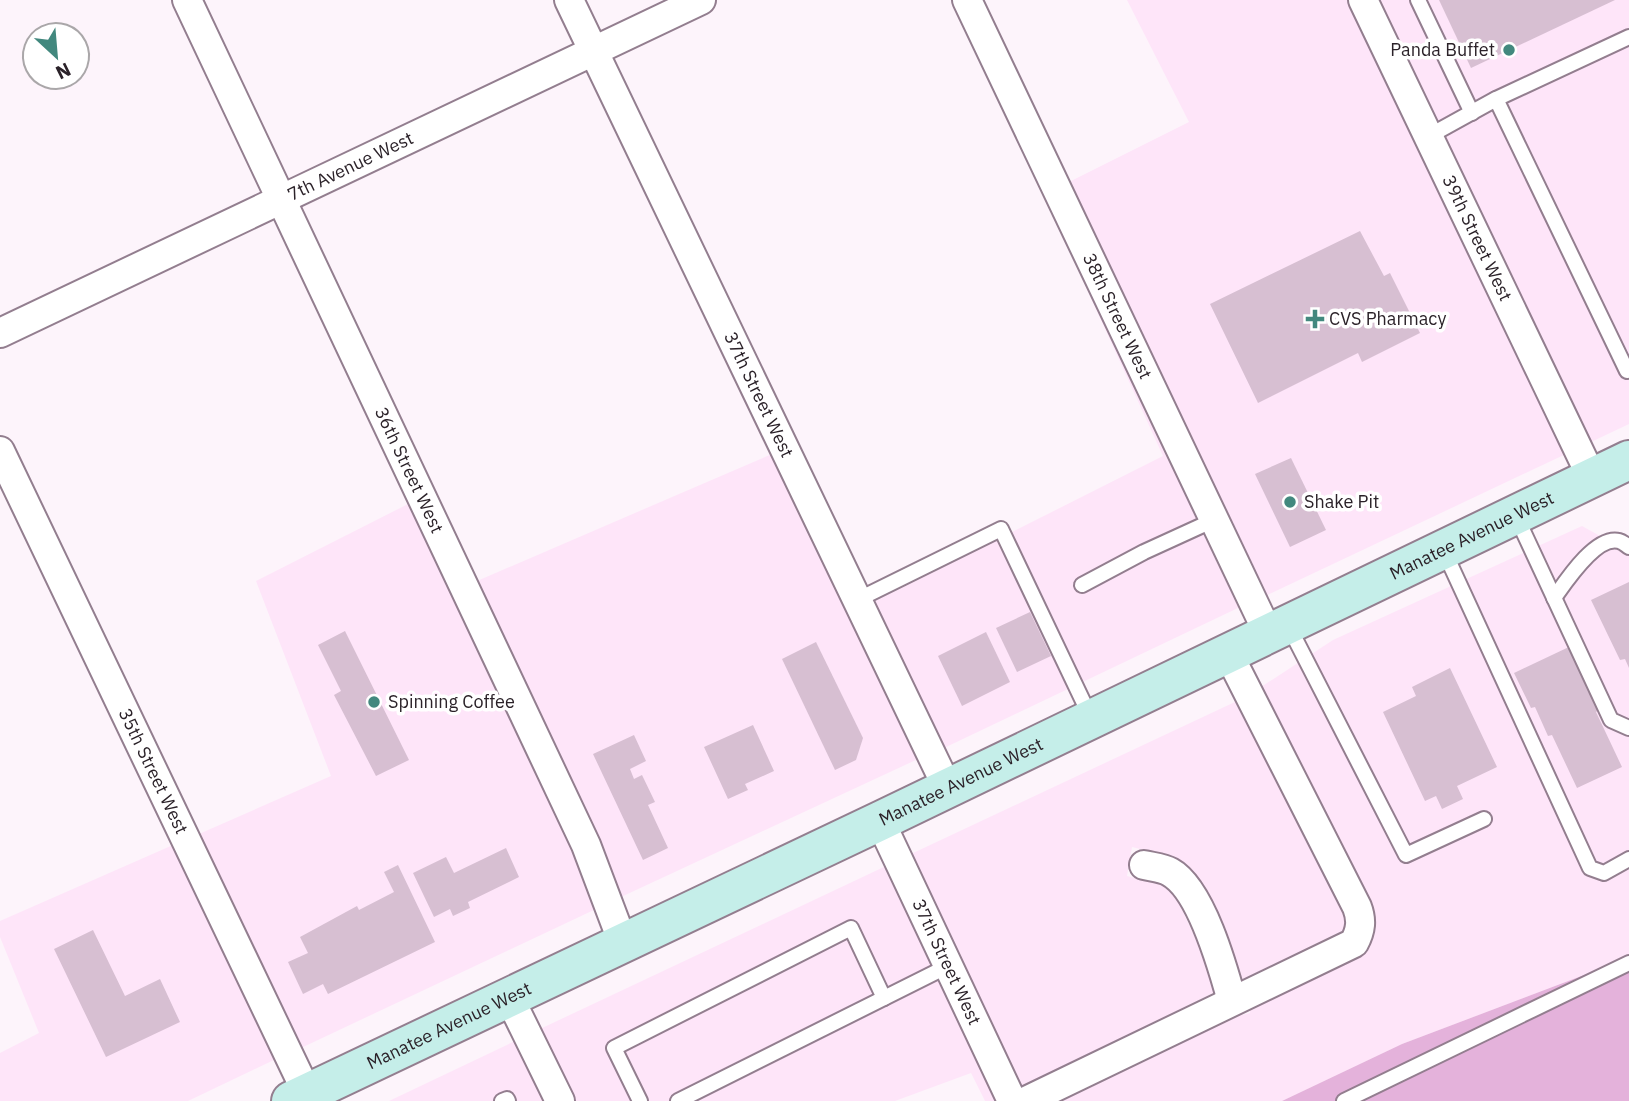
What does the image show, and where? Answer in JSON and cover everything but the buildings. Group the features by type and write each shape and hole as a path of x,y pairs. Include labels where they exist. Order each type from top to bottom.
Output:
{"main road":[{"name":"Manatee Avenue West","path":"321,1090 509,997 948,789 1629,460"}],"street":[{"name":"36th Street West","path":"187,0 586,845 623,943"},
{"name":"37th Street West","path":"569,0 948,789"},
{"name":"7th Avenue West","path":"0,333 701,0"},
{"name":"38th Street West","path":"967,0 1214,520 1278,629"},
{"name":"39th Street West","path":"1363,0 1592,478"},
{"name":"35th Street West","path":"0,451 321,1090"},
{"path":"1026,1101 1354,943 1360,933 1357,907 1228,653"},
{"name":"37th Street West","path":"880,821 1012,1101"},
{"path":"1143,865 1171,872 1190,892 1219,955 1233,1001"},
{"path":"509,997 560,1101"}],"lane":[{"path":"1419,0 1472,113"},
{"path":"1429,136 1496,99 1629,37"},
{"path":"1496,99 1627,371 1629,370"},
{"path":"1516,514 1611,720 1629,728"},
{"path":"1082,585 1144,552 1214,520"},
{"path":"857,600 1001,528 1091,719"},
{"path":"1554,598 1574,570 1603,543 1619,541 1629,547"},
{"path":"1443,550 1590,868 1604,873 1629,859"},
{"path":"1278,629 1406,855 1484,819"},
{"path":"640,1101 614,1048 851,928 884,998"},
{"path":"1344,1101 1629,963"},
{"path":"678,1101 948,966"},
{"path":"502,1101 508,1101"}],"shaded area":[{"path":"1127,0 1347,0 1566,454 1265,596 1069,182 1189,122"},
{"path":"1379,0 1629,0 1629,424 1591,442"},
{"path":"1044,195 1240,607 944,748 873,602 1163,456"},
{"path":"772,454 918,759 621,897 599,839 477,581"},
{"path":"410,503 573,850 596,909 301,1048 199,834 331,776 256,581"},
{"path":"1582,526 1629,552 1629,958 1402,1044 1282,1101 1062,1101 1238,1016 1250,1013 1250,1010 1361,957 1372,941 1374,917 1370,902 1261,687 1333,640"},
{"path":"1237,701 1344,912 1344,930 1241,980 1219,919 1200,882 1173,857 1132,847 1127,876 1165,886 1178,901 1205,959 1215,992 1021,1087 911,854"},
{"path":"173,845 276,1059 188,1101 0,1101 0,1053 39,1033 0,937 0,921"},
{"path":"886,866 997,1101 985,1101 971,1073 895,1101 575,1101 540,1029"},
{"path":"1629,958 1629,1101 1282,1101 1402,1044"},
{"path":"515,1041 544,1101 389,1101"}],"place":[{"name":"Panda Buffet","path":"1509,50"},
{"name":"CVS Pharmacy","path":"1315,319"},
{"name":"Shake Pit","path":"1290,502"},
{"name":"Spinning Coffee","path":"374,702"}]}
